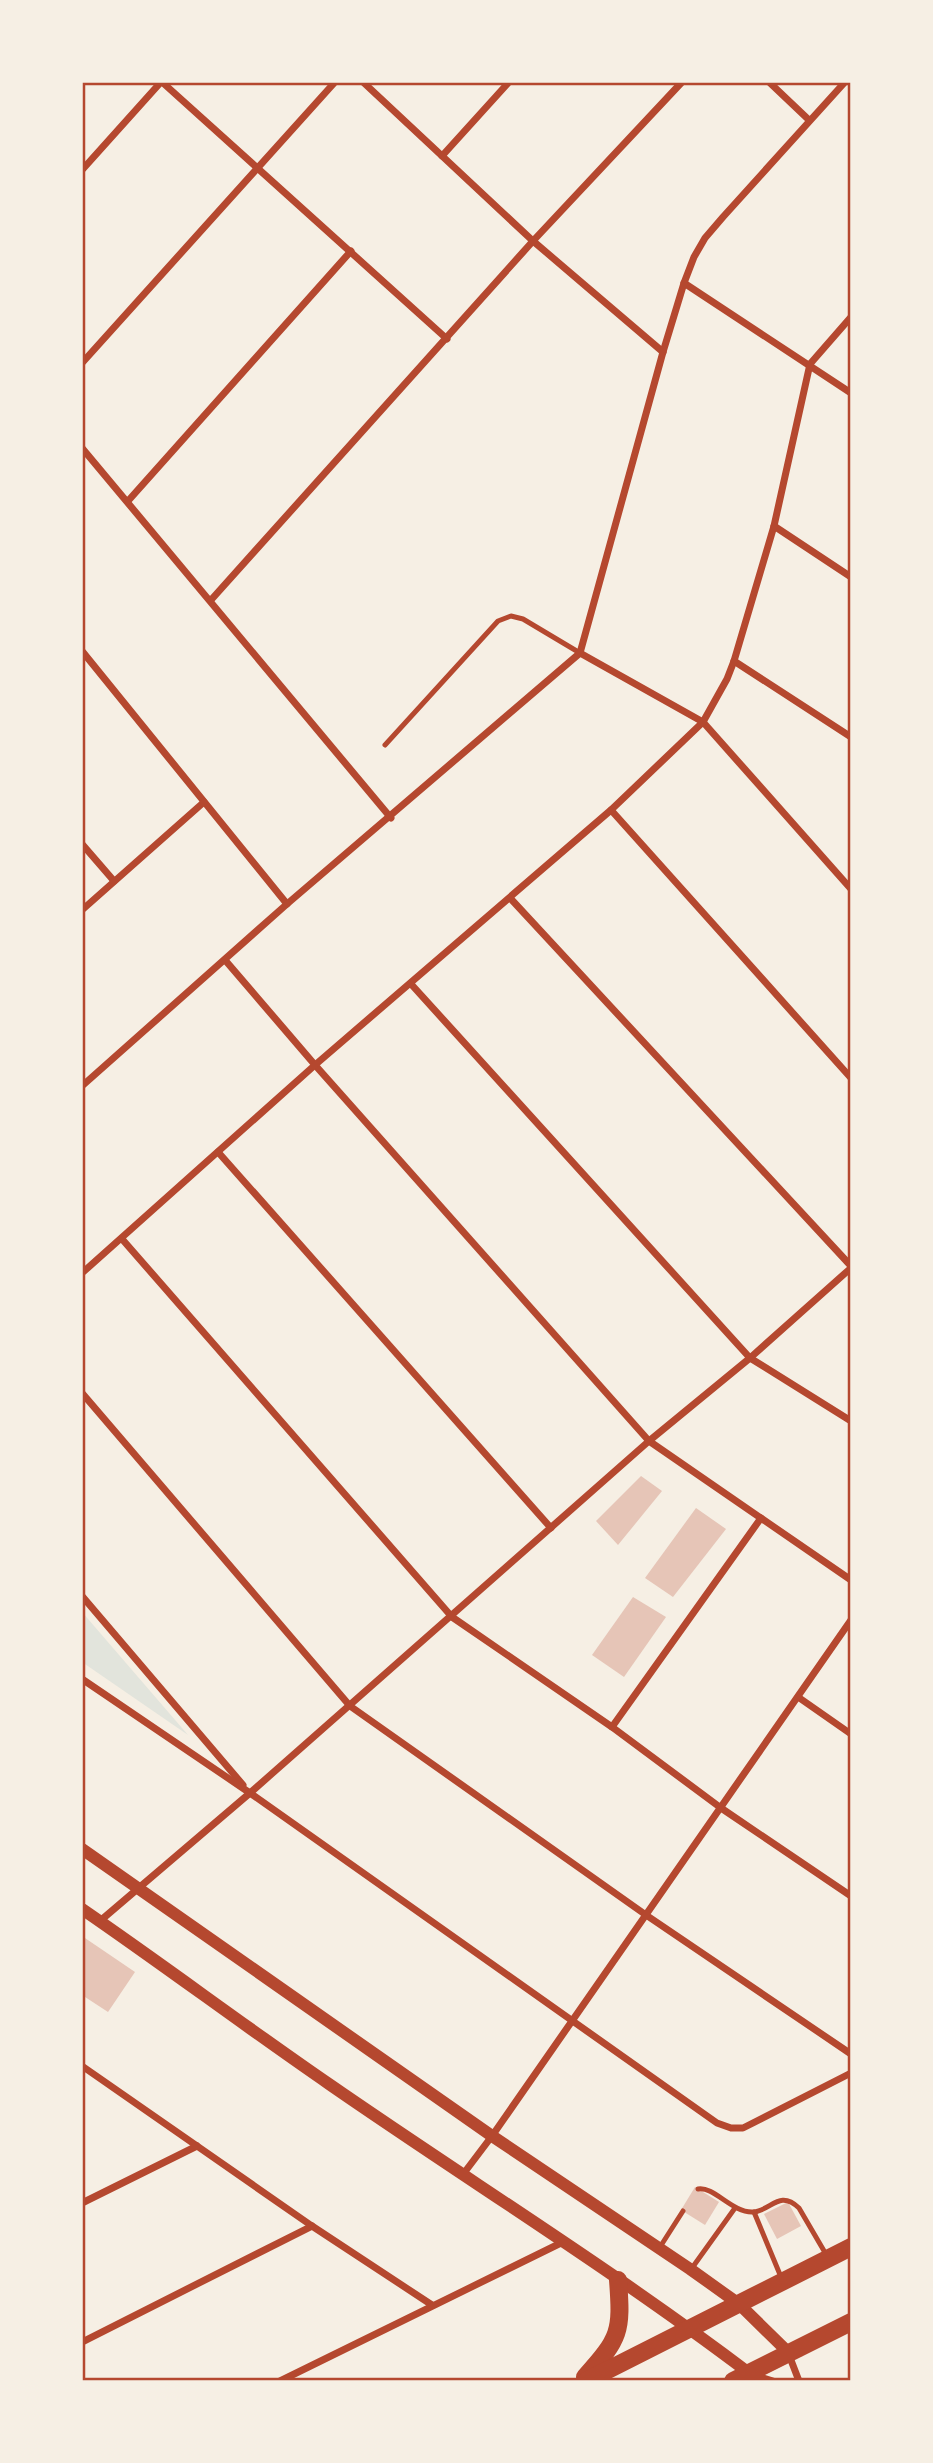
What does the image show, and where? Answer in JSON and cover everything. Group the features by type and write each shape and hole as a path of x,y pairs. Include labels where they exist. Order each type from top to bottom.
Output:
{"main road":[{"path":"584,2381 851,2247"},
{"path":"584,2381 608,2351 616,2334 621,2319 618,2280"},
{"path":"741,2377 851,2322"}],"street":[{"path":"82,170 162,82 447,339"},
{"path":"82,363 335,82"},
{"path":"363,82 533,242 663,352"},
{"path":"442,156 509,82"},
{"path":"211,600 533,242 682,82"},
{"path":"769,82 809,120"},
{"path":"82,1086 287,904 391,818 580,653 663,352 694,257 705,238 845,82"},
{"path":"128,501 351,251"},
{"path":"684,283 851,393"},
{"path":"82,1273 315,1066 611,810 703,722 734,661 774,526 810,364 851,317"},
{"path":"82,448 391,818"},
{"path":"774,526 851,577"},
{"path":"82,651 287,904"},
{"path":"580,653 703,722 851,889"},
{"path":"734,661 851,737"},
{"path":"82,910 204,802"},
{"path":"611,810 851,1078"},
{"path":"82,844 114,881"},
{"path":"100,1921 851,1267 510,898"},
{"path":"225,960 315,1066 649,1441 851,1580"},
{"path":"411,984 750,1357 851,1422"},
{"path":"218,1152 551,1528"},
{"path":"122,1240 452,1617 611,1727 721,1808 851,1896"},
{"path":"82,1393 350,1706 646,1915 851,2054"},
{"path":"611,1727 761,1518"},
{"path":"82,1596 250,1793"},
{"path":"464,2173 851,1620"},
{"path":"82,1679 250,1793 717,2123 731,2129 743,2128 851,2073"},
{"path":"798,1697 851,1734"},
{"path":"82,1849 492,2136 739,2304 789,2353 799,2381"},
{"path":"82,1909 330,2085 565,2241 690,2329 741,2377 773,2381"},
{"path":"82,2066 312,2226 432,2305"},
{"path":"82,2203 197,2146"},
{"path":"82,2342 312,2226"},
{"path":"280,2381 565,2241"}],"lane":[{"path":"385,745 498,621 511,616 523,619 580,653"},
{"path":"698,2189 706,2189 735,2208 754,2212 778,2200 793,2202 828,2259"},
{"path":"690,2269 735,2208"},
{"path":"659,2248 683,2211"},
{"path":"754,2212 783,2281"}],"shaded area":[{"path":"82,1612 188,1735 82,1662"}],"building":[{"path":"641,1476 662,1491 618,1545 596,1521"},
{"path":"696,1508 726,1529 673,1597 645,1578"},
{"path":"633,1597 666,1617 624,1677 592,1655"},
{"path":"82,1936 135,1972 108,2012 82,1995"},
{"path":"695,2187 719,2202 705,2225 681,2210"},
{"path":"788,2202 801,2226 777,2239 764,2214"}]}
